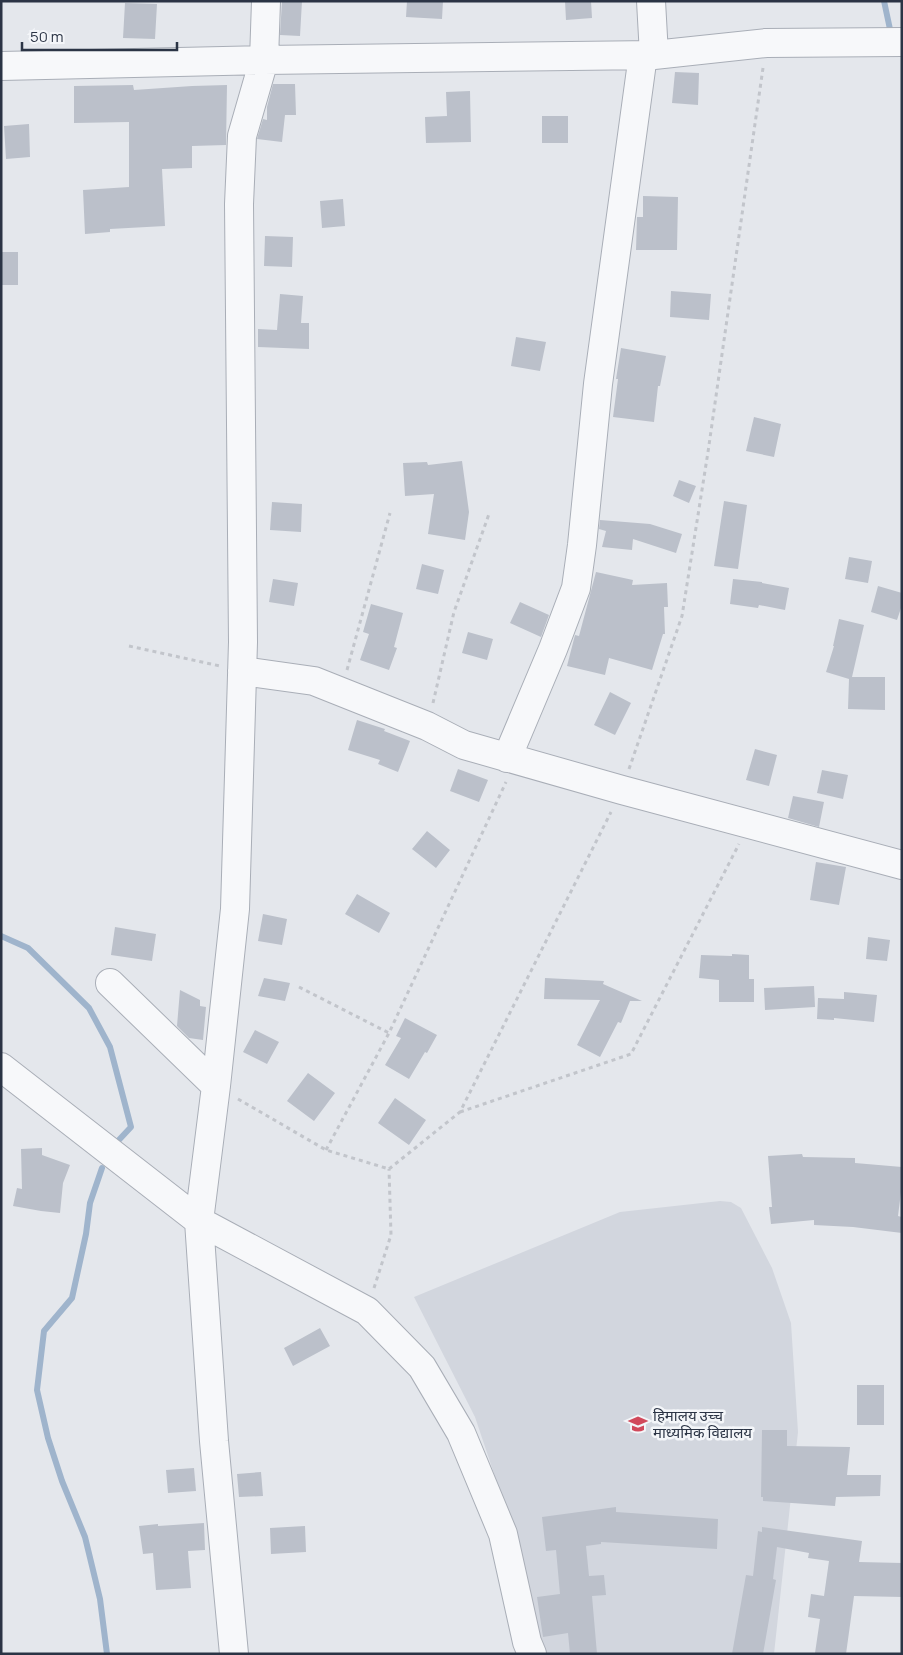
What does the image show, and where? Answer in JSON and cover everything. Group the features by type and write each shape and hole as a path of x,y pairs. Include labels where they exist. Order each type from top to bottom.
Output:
{"street":[{"path":"234,1654 214,1441 199,1221 235,910 242,671 239,204 242,136 264,60 266,1"},
{"path":"511,759 576,588 598,384 649,55 651,1"},
{"path":"1,66 264,60 649,55 766,43 902,42"},
{"path":"242,671 314,681 427,726 464,746 902,864"},
{"path":"110,983 216,1086"},
{"path":"1,1067 199,1221 367,1311 422,1367 461,1433 503,1534 527,1642 532,1654"}],"path":[{"path":"460,1112 622,790 682,616 708,452 766,43"},
{"path":"340,692 353,652 390,513"},
{"path":"427,726 454,612 489,514"},
{"path":"129,646 242,671"},
{"path":"326,1150 389,1033 511,759"},
{"path":"389,1169 460,1112 631,1054 750,824"},
{"path":"299,987 389,1033"},
{"path":"216,1086 326,1150 389,1169"},
{"path":"367,1311 391,1235 389,1169"}],"shaded area":[{"name":"हिमालय उच्च माध्यमिक विद्यालय","path":"720,1201 731,1202 741,1208 772,1268 791,1323 798,1432 774,1654 540,1654 518,1545 475,1417 414,1297 620,1212"}],"building":[{"path":"282,1 302,1 300,36 280,35"},
{"path":"407,1 443,1 442,19 406,17"},
{"path":"565,1 591,1 592,18 566,20"},
{"path":"125,3 157,4 155,39 123,38"},
{"path":"675,72 699,73 698,105 672,103"},
{"path":"273,84 295,84 296,115 285,115 282,142 257,139 263,119 267,120 267,107"},
{"path":"133,85 134,90 227,85 226,145 192,146 192,168 162,169 165,226 110,229 110,232 85,234 83,190 129,187 129,122 74,123 74,86"},
{"path":"470,91 471,142 426,143 425,117 447,116 446,92"},
{"path":"542,116 568,116 568,143 542,143"},
{"path":"29,124 30,157 6,159 4,126"},
{"path":"643,196 678,197 677,250 636,250 637,217 643,217"},
{"path":"343,199 345,226 322,228 320,201"},
{"path":"265,236 293,237 292,267 264,266"},
{"path":"1,252 18,252 18,285 1,285"},
{"path":"671,291 711,294 709,320 670,317"},
{"path":"280,294 303,296 301,323 309,323 309,349 258,347 258,329 277,330"},
{"path":"516,337 546,342 540,371 511,366"},
{"path":"621,348 666,356 660,386 658,386 654,422 613,417"},
{"path":"754,417 781,424 774,457 746,451"},
{"path":"462,461 469,512 465,540 428,534 434,494 405,496 403,463 427,462 428,465"},
{"path":"679,480 696,486 689,503 673,496"},
{"path":"724,501 747,505 738,569 714,566"},
{"path":"272,502 302,504 301,532 270,530"},
{"path":"600,520 650,524 682,534 676,553 633,539 632,550 602,547 606,531 599,529"},
{"path":"849,557 872,561 868,583 845,579"},
{"path":"422,564 444,570 438,594 416,589"},
{"path":"596,572 633,580 632,585 667,583 668,607 664,607 665,634 663,634 652,670 609,658 605,675 567,666 575,635 579,636"},
{"path":"273,579 298,583 294,606 269,602"},
{"path":"733,579 762,582 789,588 785,610 759,605 758,608 730,604"},
{"path":"878,586 902,593 902,605 897,620 871,612"},
{"path":"520,602 549,615 541,637 510,623"},
{"path":"371,604 403,613 394,647 397,648 389,670 360,660 369,634 363,632"},
{"path":"839,619 864,625 852,677 885,677 885,710 848,709 849,679 826,672 834,646"},
{"path":"468,632 493,639 487,660 462,653"},
{"path":"610,692 631,703 615,735 594,725"},
{"path":"357,720 385,729 384,731 410,741 398,772 378,764 380,760 348,750"},
{"path":"755,749 777,755 769,786 746,780"},
{"path":"458,769 488,780 479,802 450,791"},
{"path":"822,770 848,775 843,799 817,793"},
{"path":"793,796 824,802 819,827 788,818"},
{"path":"427,831 450,850 436,868 412,849"},
{"path":"816,862 846,867 839,905 810,900"},
{"path":"357,894 390,913 379,933 345,914"},
{"path":"263,914 287,919 282,945 258,941"},
{"path":"115,927 156,934 152,961 111,955"},
{"path":"868,937 890,940 887,961 866,959"},
{"path":"732,954 749,955 749,979 754,979 754,1002 719,1002 719,980 699,978 701,955 732,956"},
{"path":"264,978 290,983 285,1001 258,996"},
{"path":"545,978 604,981 603,984 642,1001 630,1001 621,1023 618,1022 600,1057 577,1045 600,1000 544,999"},
{"path":"814,986 815,1007 765,1010 764,988"},
{"path":"180,990 200,1000 200,1006 206,1007 203,1040 189,1038 177,1026"},
{"path":"844,992 877,995 874,1022 834,1018 834,1020 817,1019 818,998 844,999"},
{"path":"405,1018 437,1035 409,1079 385,1065 401,1038 396,1036"},
{"path":"255,1030 279,1042 267,1064 243,1052"},
{"path":"308,1073 335,1093 314,1121 287,1101"},
{"path":"395,1098 426,1120 409,1145 378,1123"},
{"path":"42,1148 42,1155 70,1165 63,1183 60,1213 13,1206 17,1188 22,1189 21,1149"},
{"path":"802,1154 803,1157 855,1158 855,1163 902,1167 898,1216 902,1217 902,1233 853,1227 814,1225 814,1220 771,1224 769,1207 772,1207 768,1156"},
{"path":"320,1328 330,1346 293,1366 284,1348"},
{"path":"857,1385 884,1385 884,1425 857,1425"},
{"path":"762,1430 787,1430 787,1446 850,1447 847,1475 881,1475 880,1496 836,1497 835,1506 763,1501 763,1497 761,1497"},
{"path":"194,1468 196,1491 168,1493 166,1470"},
{"path":"261,1472 263,1496 239,1497 237,1474"},
{"path":"616,1507 616,1512 718,1519 717,1549 601,1542 601,1544 586,1546 589,1576 604,1575 606,1595 592,1596 597,1654 570,1654 568,1633 543,1637 537,1597 560,1594 556,1550 546,1551 542,1517"},
{"path":"204,1523 205,1550 188,1551 191,1588 156,1590 153,1553 143,1554 139,1526"},
{"path":"305,1526 306,1552 271,1554 270,1528"},
{"path":"762,1527 862,1541 859,1562 902,1563 902,1597 854,1596 846,1654 815,1653 820,1619 808,1617 811,1594 824,1596 829,1561 808,1558 809,1553 777,1547 773,1579 776,1580 763,1654 732,1654 746,1575 753,1576 758,1531 762,1532"}],"waterway":[{"path":"884,1 891,34"},
{"path":"1,936 28,948 89,1008 110,1047 131,1127 117,1142"},
{"path":"102,1168 90,1203 86,1234 72,1298 44,1331 37,1390 48,1438 62,1481 85,1537 100,1599 107,1654"}],"place":[{"name":"हिमालय उच्च माध्यमिक विद्यालय","path":"638,1424"}]}
